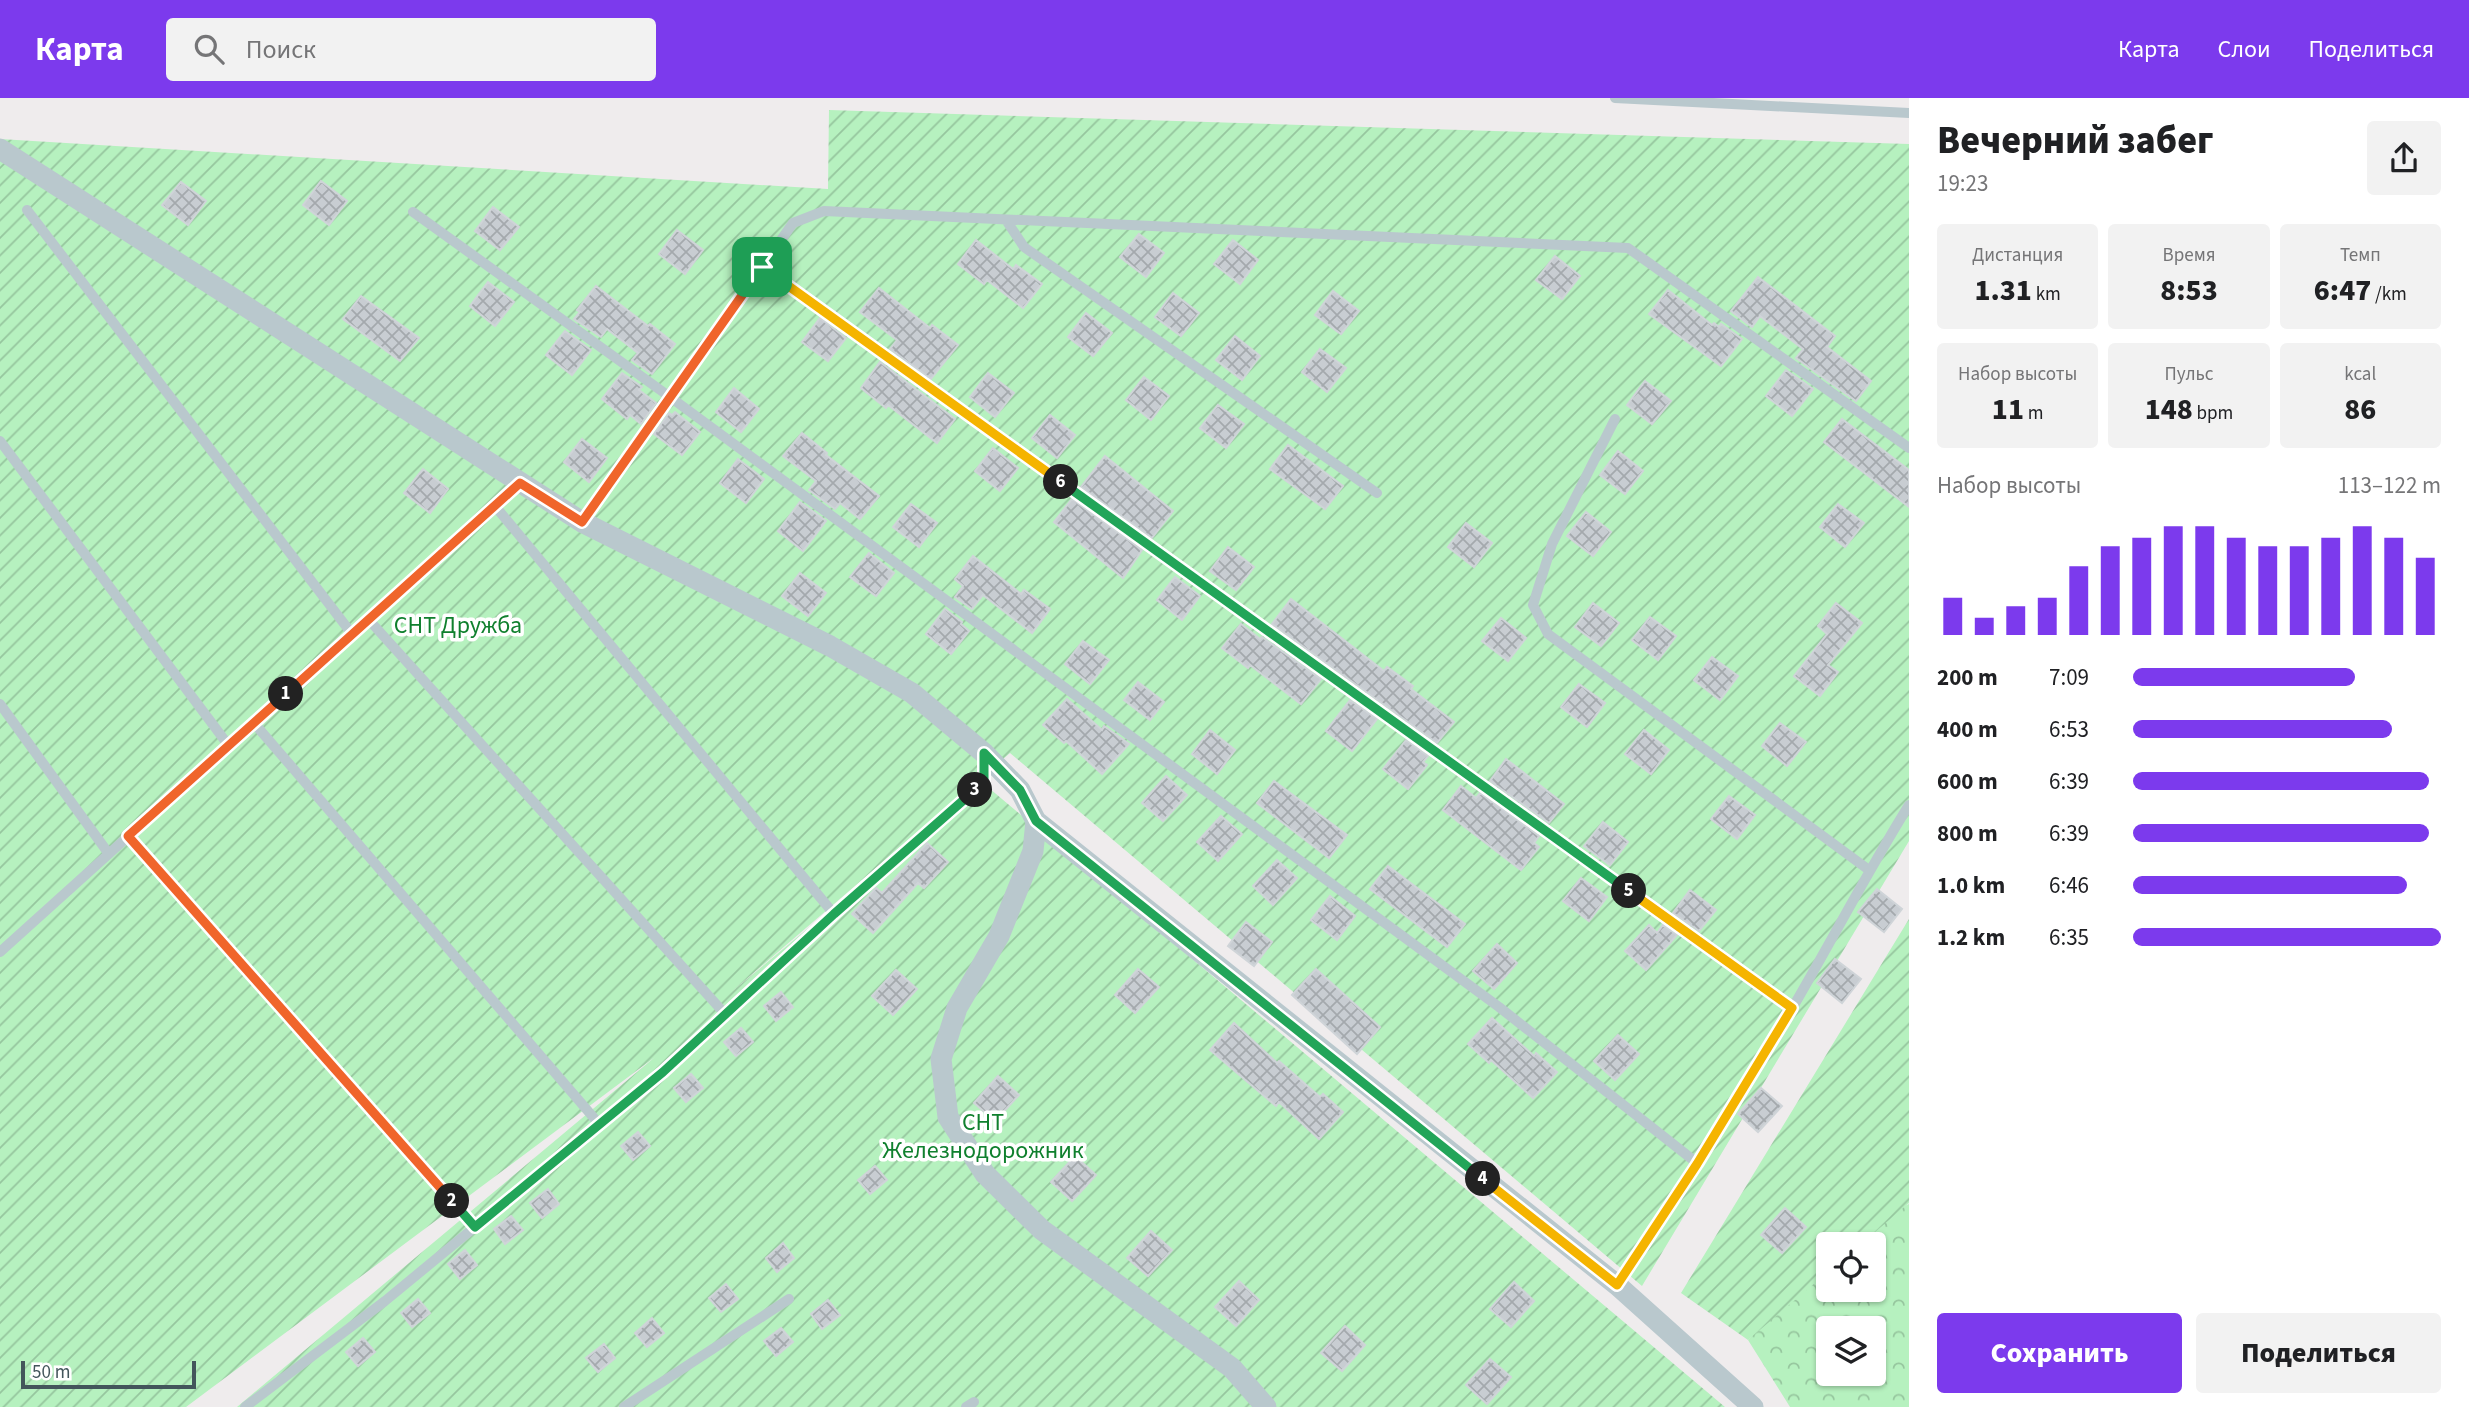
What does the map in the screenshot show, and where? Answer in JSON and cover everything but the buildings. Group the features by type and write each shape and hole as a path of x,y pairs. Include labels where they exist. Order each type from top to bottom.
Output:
{"street":[{"path":"0,149 582,522 830,646 912,694 984,753 1020,790 1036,821 1617,1285 1753,1407"},
{"path":"1036,821 1033,851 999,936 957,1008 941,1059 948,1116 985,1174 1041,1230 1232,1368 1266,1407"}],"lane":[{"path":"1615,98 1909,113"},
{"path":"27,210 352,635"},
{"path":"582,522 793,223 824,211 1628,248 1909,448"},
{"path":"412,212 670,397 1488,998 1697,1164"},
{"path":"1006,220 1024,247 1377,493"},
{"path":"762,267 1792,1008"},
{"path":"1615,419 1552,544 1533,605 1548,634 1869,870"},
{"path":"0,441 229,746"},
{"path":"0,952 520,483"},
{"path":"495,506 834,914"},
{"path":"369,620 726,1014"},
{"path":"0,704 109,854"},
{"path":"254,723 600,1125"},
{"path":"245,1407 386,1301 663,1072 834,914 984,783 984,753"},
{"path":"1617,1285 1697,1164 1792,1008 1869,870 1909,805"},
{"path":"128,836 475,1227"},
{"path":"624,1407 789,1299"}],"green space":[{"name":"СНТ Дружба","path":"829,110 1909,144 1909,841 1642,1286 1010,753 729,994 983,783 1725,1407 237,1407 655,1057 186,1407 0,1407 0,139 828,189"},
{"path":"1909,919 1909,1203 1875,1232 1816,1232 1816,1282 1748,1340 1681,1293"},
{"path":"1909,1204 1909,1407 1790,1407 1748,1340 1804,1285 1816,1264 1816,1302 1886,1302 1886,1232 1848,1232"}],"route":[{"path":"762,267 1792,1008 1697,1164 1617,1285 1036,821 1020,790 984,753 984,783 834,914 663,1072 475,1227 128,836 520,483 582,522 762,267"}],"park label":[{"name":"СНТ Железнодорожник","path":"983,1136"}]}
